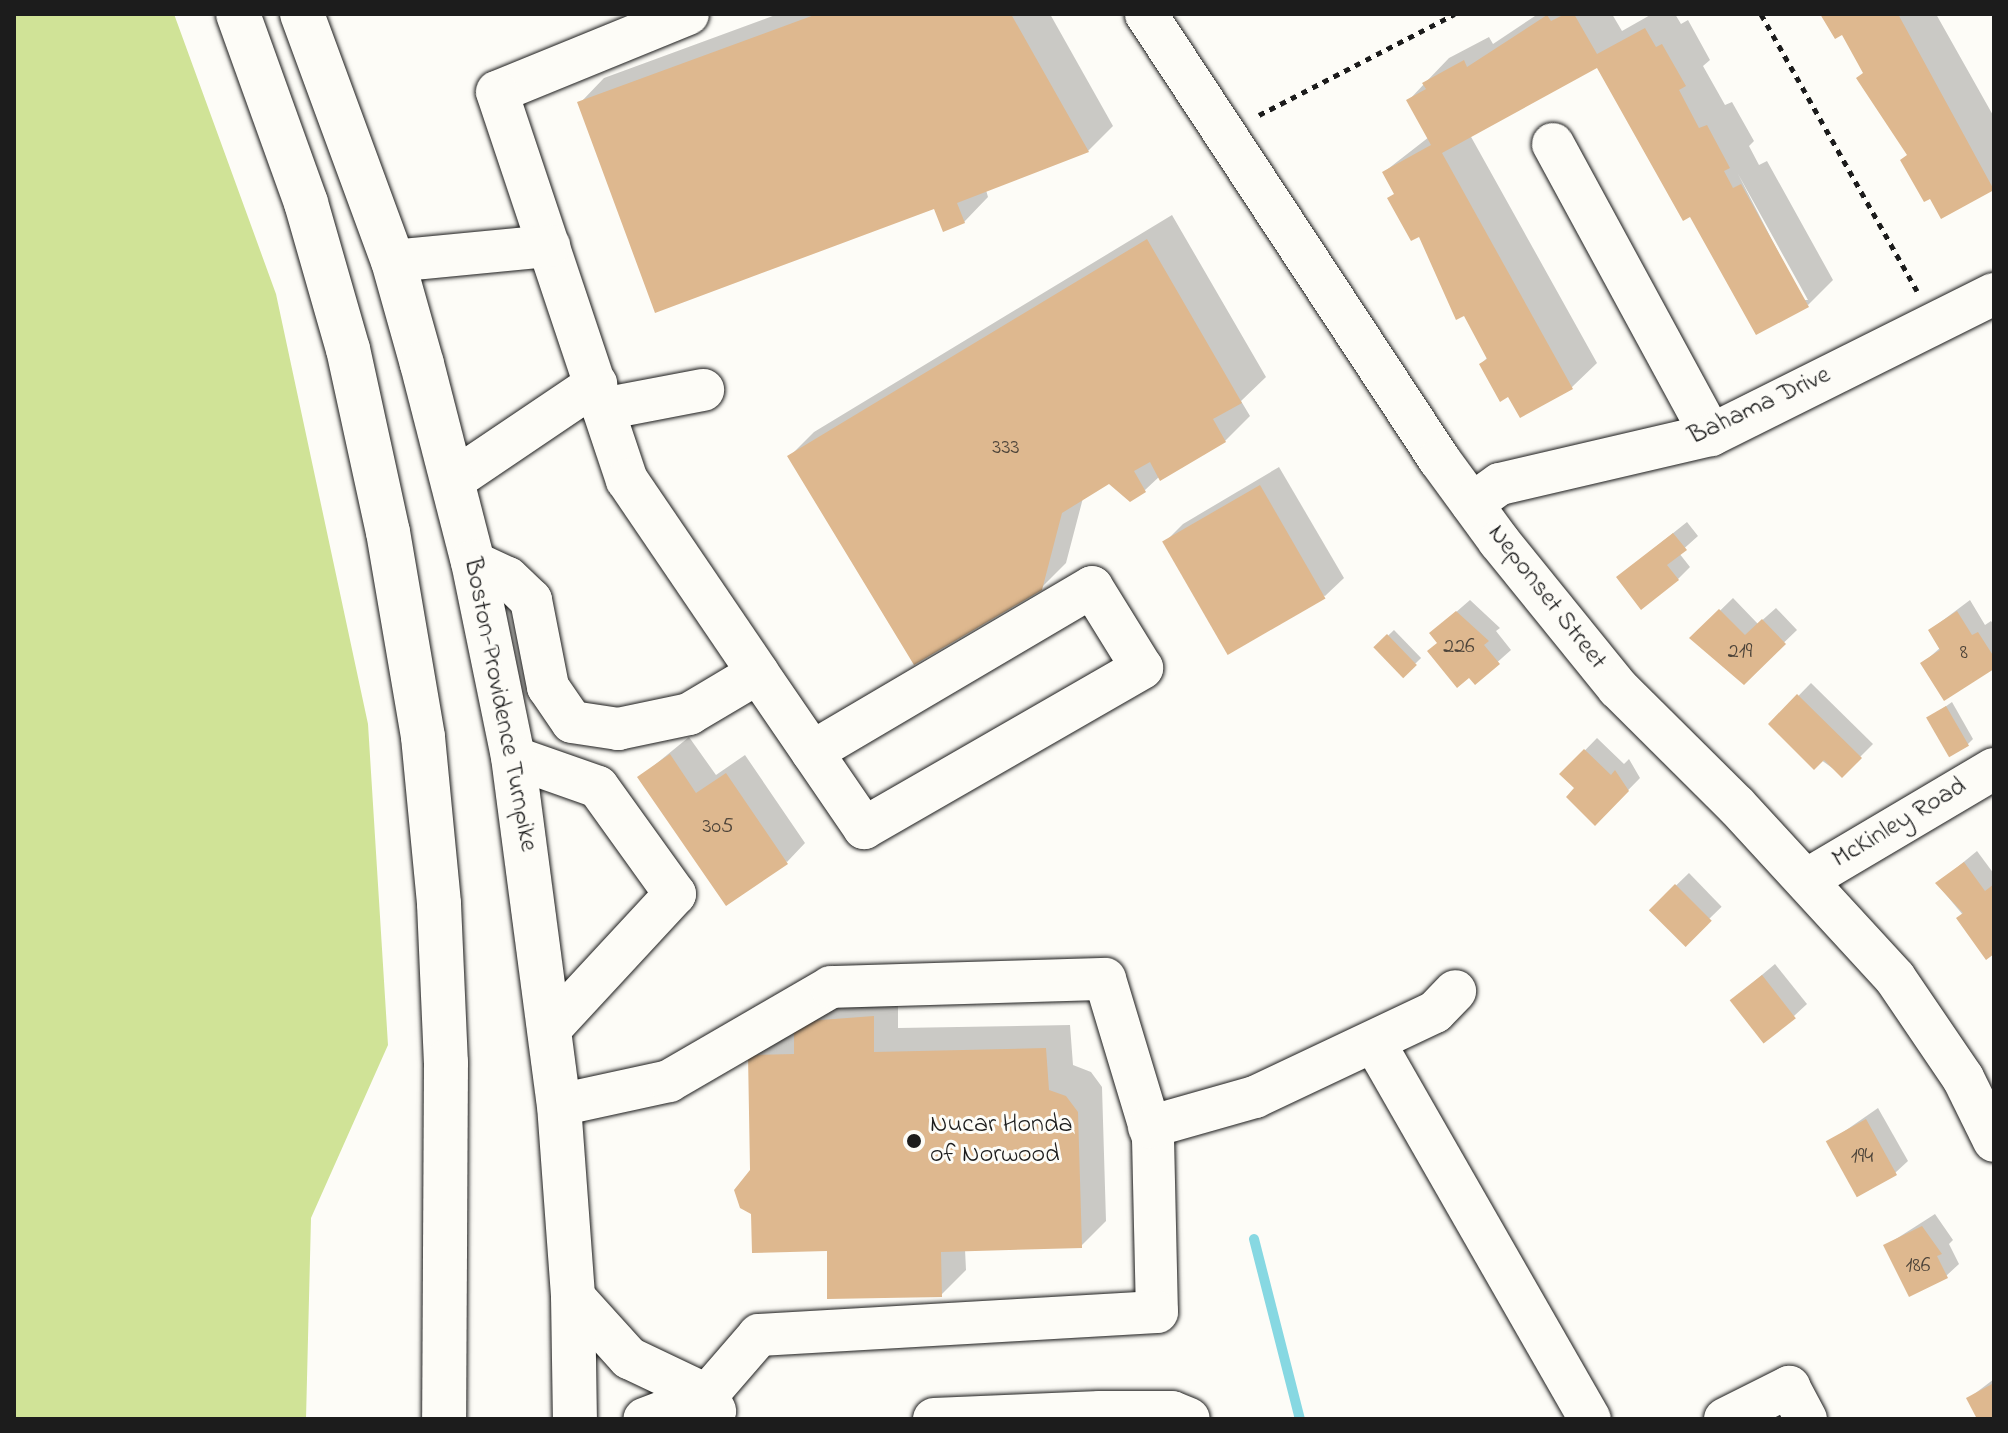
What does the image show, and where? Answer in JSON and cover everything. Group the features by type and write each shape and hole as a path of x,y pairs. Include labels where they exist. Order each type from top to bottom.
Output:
{"main road":[{"path":"238,14 306,203 348,349 388,532 423,737 439,904 446,1062 444,1419"},
{"name":"Boston-Providence Turnpike","path":"302,14 393,261 473,562 513,757 552,1027 573,1296 575,1419"}],"street":[{"path":"688,14 497,92 627,480 758,673 812,752 864,828 1142,668 1092,587 812,752"},
{"name":"Neponset Street","path":"1146,14 1222,133 1472,504 1618,688 1806,880 1895,978 1963,1078 1994,1141"},
{"path":"1553,144 1711,435"},
{"path":"393,261 549,246"},
{"name":"Bahama Drive","path":"1472,504 1500,484 1711,435 1994,294"},
{"path":"452,481 600,396 703,390"},
{"path":"473,562 508,578 531,600 548,687 572,722 618,729 689,714 758,673"},
{"path":"513,757 598,787 675,894 552,1027"},
{"name":"McKinley Road","path":"1806,880 1994,769"},
{"path":"559,1105 669,1081 831,987 1105,979 1149,1127 1157,1312 759,1335 713,1407 644,1419"},
{"path":"1149,1127 1247,1101 1435,1012 1455,991"},
{"path":"1374,1042 1590,1419"},
{"path":"573,1296 629,1358 713,1407"},
{"path":"1725,1419 1789,1387 1806,1419"},
{"path":"934,1419 1100,1412 1172,1412 1189,1419"}],"path":[{"path":"1222,133 1455,14"},
{"path":"1761,14 1935,324"}],"green space":[{"path":"14,14 174,14 276,294 368,724 388,1045 311,1218 306,1419 14,1419"}],"building":[{"path":"817,14 1011,14 1089,152 957,203 965,223 943,232 934,209 655,313 577,102"},
{"path":"1565,14 1574,14 1597,54 1645,28 1656,47 1662,44 1686,86 1679,90 1699,128 1707,125 1730,168 1724,171 1733,188 1741,184 1809,307 1756,335 1690,217 1683,221 1597,68 1442,153 1573,389 1520,418 1508,397 1500,402 1479,364 1487,359 1464,316 1456,320 1419,237 1411,241 1387,198 1394,194 1382,172 1431,145 1406,100 1426,89 1422,83 1464,60 1467,67 1547,15 1551,21"},
{"path":"1820,14 1898,14 1994,190 1941,219 1930,199 1924,202 1900,160 1907,155 1856,78 1863,73 1842,35 1835,39"},
{"path":"1147,239 1242,403 1213,419 1226,442 1160,481 1150,462 1134,471 1146,492 1130,502 1109,484 1062,513 1042,590 914,665 787,456"},
{"path":"1260,485 1326,598 1228,655 1162,542"},
{"path":"1673,533 1687,550 1667,565 1679,580 1641,610 1616,577"},
{"path":"1719,609 1745,635 1762,619 1786,644 1744,685 1689,638"},
{"path":"1456,611 1489,641 1484,645 1500,664 1475,685 1469,678 1457,688 1427,651 1437,643 1429,633"},
{"path":"1957,611 1972,635 1978,632 1994,657 1994,669 1944,701 1920,663 1940,650 1928,630"},
{"path":"1387,634 1417,665 1403,678 1373,647"},
{"path":"1797,694 1862,758 1842,778 1824,760 1814,770 1768,724"},
{"path":"1946,706 1969,746 1949,757 1926,718"},
{"path":"1584,749 1611,775 1615,770 1629,791 1595,826 1566,797 1574,788 1559,774"},
{"path":"670,754 696,793 726,773 788,864 726,906 637,777"},
{"path":"1964,862 1985,891 1994,884 1994,954 1986,960 1956,918 1963,913 1935,883"},
{"path":"1675,884 1712,921 1686,947 1649,910"},
{"path":"1762,975 1796,1018 1764,1044 1730,1000"},
{"name":"Nucar Honda of Norwood","path":"874,1016 874,1052 1046,1048 1049,1090 1066,1096 1078,1112 1082,1248 941,1252 942,1297 827,1299 827,1251 752,1253 751,1214 740,1208 734,1190 750,1170 748,1055 794,1054 794,1022"},
{"path":"1866,1119 1897,1175 1857,1197 1826,1141"},
{"path":"1922,1226 1942,1254 1937,1256 1948,1278 1909,1297 1883,1245"},
{"path":"1994,1383 1994,1419 1977,1419 1966,1398"}],"waterway":[{"path":"1254,1239 1300,1419"}],"place":[{"name":"Nucar Honda of Norwood","path":"914,1141"}]}
